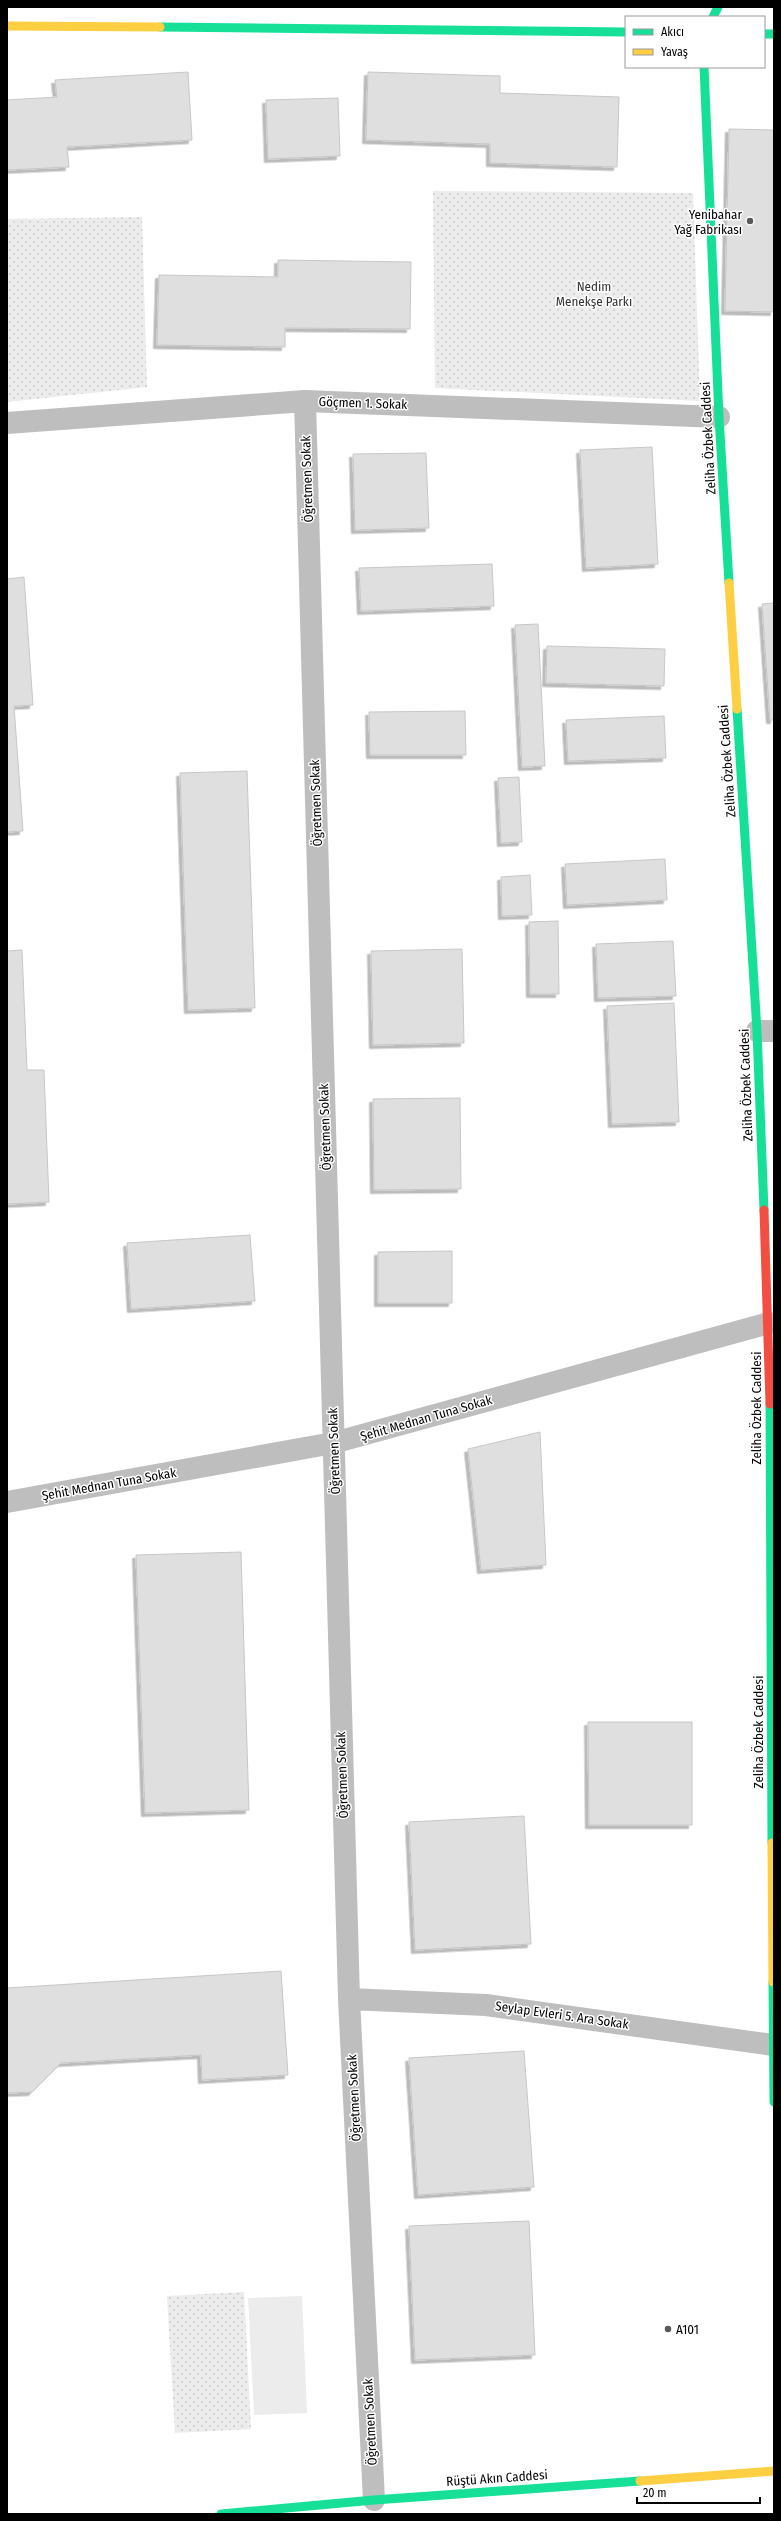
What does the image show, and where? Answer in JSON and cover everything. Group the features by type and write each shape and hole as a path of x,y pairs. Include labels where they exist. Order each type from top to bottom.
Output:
{"street":[{"path":"714,16 718,7"},
{"path":"7,26 625,32"},
{"name":"Zeliha Özbek Caddesi","path":"704,68 719,417 766,1031 774,2102"},
{"name":"Göçmen 1. Sokak","path":"7,423 305,401 719,417"},
{"name":"Öğretmen Sokak","path":"305,401 349,1999 374,2500"},
{"name":"Şehit Mednan Tuna Sokak","path":"7,1502 333,1443 768,1323"},
{"name":"Seylap Evleri 5. Ara Sokak","path":"349,1999 486,2004 773,2045"},
{"name":"Rüştü Akın Caddesi","path":"221,2514 374,2500 774,2470"}],"green space":[{"name":"Nedim Menekşe Parkı","path":"433,191 693,193 700,401 435,388"},
{"path":"142,217 147,387 7,402 7,219"},
{"path":"244,2292 251,2429 175,2433 167,2296"},
{"path":"302,2296 307,2413 254,2415 248,2298"}],"building":[{"path":"188,72 192,140 67,147 69,167 7,170 7,100 57,97 55,80"},
{"path":"368,72 500,76 500,93 619,97 617,167 490,163 490,144 366,140"},
{"path":"338,98 340,156 268,159 266,100"},
{"name":"Yenibahar Yağ Fabrikası","path":"729,129 774,130 774,312 725,311"},
{"path":"278,260 411,262 410,329 285,328 285,347 157,345 159,275 278,277"},
{"path":"652,447 658,564 586,568 580,450"},
{"path":"426,453 429,528 355,530 353,454"},
{"path":"492,564 494,606 361,611 359,568"},
{"path":"24,577 33,705 14,706 23,831 7,832 7,579"},
{"path":"774,603 774,720 770,720 762,604"},
{"path":"538,624 545,766 522,767 515,625"},
{"path":"547,646 665,649 664,686 546,683"},
{"path":"465,711 466,755 370,755 369,712"},
{"path":"664,716 666,758 568,761 566,720"},
{"path":"247,771 255,1008 188,1010 180,773"},
{"path":"519,777 522,842 501,843 498,778"},
{"path":"665,859 667,900 567,905 565,864"},
{"path":"530,875 532,915 502,916 501,877"},
{"path":"558,921 559,994 530,994 529,922"},
{"path":"673,941 676,996 598,998 596,944"},
{"path":"462,949 464,1043 373,1045 371,951"},
{"path":"22,950 27,1070 44,1070 49,1202 7,1204 7,951"},
{"path":"674,1003 679,1122 612,1124 607,1006"},
{"path":"460,1098 461,1189 374,1190 373,1099"},
{"path":"250,1235 255,1301 131,1309 127,1243"},
{"path":"452,1251 452,1303 378,1303 378,1252"},
{"path":"540,1432 546,1565 481,1570 468,1449"},
{"path":"241,1552 249,1810 145,1813 136,1555"},
{"path":"588,1722 692,1722 692,1825 589,1825"},
{"path":"524,1816 531,1944 415,1950 409,1822"},
{"path":"281,1971 288,2075 202,2080 201,2055 61,2063 32,2092 7,2093 7,1988"},
{"path":"524,2051 534,2187 418,2195 409,2058"},
{"path":"529,2221 535,2355 415,2360 409,2226"}],"traffic: fast":[{"path":"714,16 718,7"},
{"path":"160,27 625,32"},
{"path":"765,34 774,34"},
{"path":"704,68 719,417 729,583"},
{"path":"737,709 757,1031 764,1210"},
{"path":"770,1404 772,1843"},
{"path":"773,1982 774,2102"},
{"path":"221,2514 374,2500 640,2481"}],"traffic: slow":[{"path":"7,26 160,27"},
{"path":"729,583 737,709"},
{"path":"772,1843 773,1982"},
{"path":"640,2481 774,2471"}],"traffic: jam":[{"path":"764,1210 770,1404"}],"place":[{"name":"Yenibahar Yağ Fabrikası","path":"750,221"},
{"name":"A101","path":"668,2329"}]}
